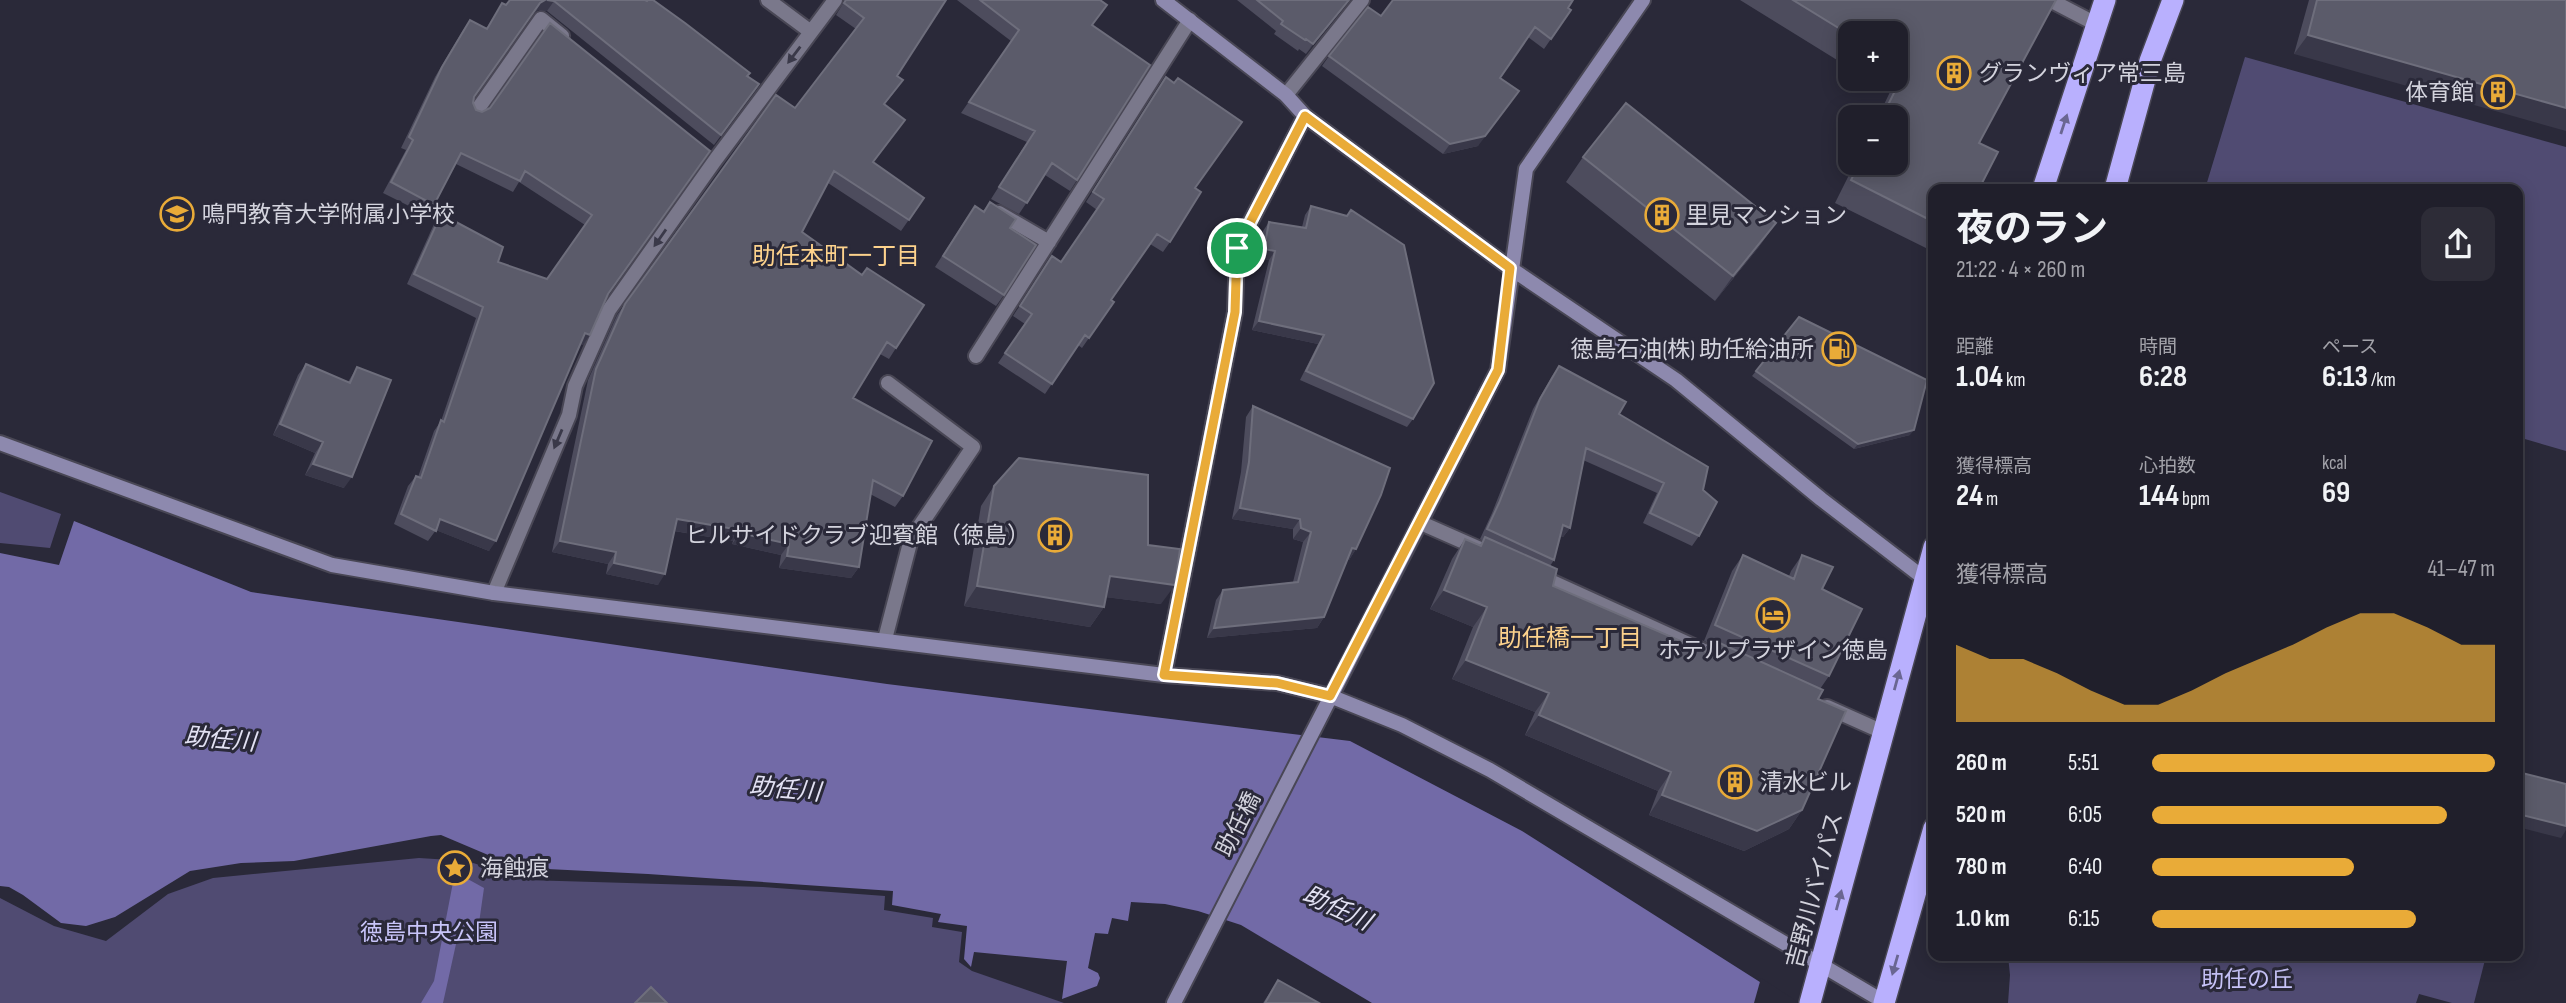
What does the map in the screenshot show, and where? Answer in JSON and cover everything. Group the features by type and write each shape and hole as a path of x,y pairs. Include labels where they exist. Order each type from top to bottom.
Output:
{"highway":[{"path":"2045,184 2105,0"},
{"path":"2116,184 2150,61 2173,0"},
{"name":"吉野川バイパス","path":"1810,1003 1883,732 1928,584"},
{"path":"1885,1003 1928,849"}],"street":[{"path":"768,0 811,33"},
{"path":"494,593 569,415 575,386 609,310 710,155 835,0"},
{"path":"1163,0 1286,95 1305,116 1510,268 1676,380 1821,499 1928,580"},
{"path":"1286,95 1362,0"},
{"name":"助任橋","path":"1174,1003 1498,370 1510,268 1526,170 1643,0"},
{"path":"2050,0 2096,24"},
{"path":"475,113 541,19 572,44"},
{"path":"976,356 1191,20"},
{"path":"1164,675 1235,312 1237,248 1305,116"},
{"path":"990,208 1049,242"},
{"path":"885,639 911,539 973,447 888,383"},
{"path":"0,443 332,565 494,593 1164,675 1277,683 1330,696 1402,725 1490,769 1885,1003"},
{"path":"1421,523 1496,556"},
{"path":"1521,568 1731,663"},
{"path":"1817,702 1883,732"}],"green space":[{"path":"2245,57 2566,147 2566,451 2523,438 2523,184 2207,184"},
{"path":"0,492 61,514 50,548 0,543"},
{"name":"徳島中央公園","path":"419,858 467,861 526,880 763,887 885,896 884,910 933,918 932,927 962,932 959,962 972,971 1064,1003 0,1003 0,898 54,926 106,941 168,894 213,878"},
{"name":"助任の丘","path":"2009,961 2485,961 2474,1003 2452,1003 2419,994 2416,1003 2008,1003"}],"water":[{"name":"助任川","path":"74,521 251,592 887,684 1350,741 1522,831 1793,1003 1372,1003 1241,925 1165,904 1131,902 1128,921 1112,918 1108,934 1095,933 1088,968 1098,973 1100,978 1097,986 1062,999 1067,961 974,952 971,967 964,959 967,926 938,922 941,914 892,905 893,891 527,868 512,865 441,835 294,861 241,863 190,871 115,917 86,926 61,923 23,895 9,887 0,886 0,553 59,565"},
{"path":"455,872 484,888 476,944 456,944 443,1003 421,1003 434,981"}],"pier":[{"path":"1761,978 1795,1000 1796,1003 1754,1003"}],"building":[{"path":"510,0 545,0 540,3 474,97 476,110 482,112 490,108 550,23 710,151 608,294 590,335 585,333 496,541 440,519 436,531 401,514 416,476 421,478 441,420 444,422 483,307 414,274 441,214 503,247 498,262 547,279 592,215 525,171 520,181 461,153 434,205 391,182 413,140 409,137 442,67 470,20 487,29 502,3 506,5"},
{"path":"547,0 653,0 750,73 747,76 759,84 721,135 554,1"},
{"path":"846,0 946,0 897,76 903,80 884,104 905,120 873,162 924,198 909,220 834,171 802,232 862,275 867,268 924,305 896,348 887,342 853,398 932,441 903,496 873,480 859,567 787,556 789,544 740,533 740,530 677,519 665,574 614,563 616,552 560,541 596,369 625,304 776,95 795,108 864,18 844,3"},
{"path":"980,0 1100,0 1107,5 1092,25 1150,65 1077,180 1052,163 1027,203 999,187 1035,131 969,102 1019,30"},
{"path":"1257,0 1349,0 1313,44 1281,24 1283,21"},
{"path":"1393,0 1573,0 1568,8 1571,10 1551,39 1535,27 1500,78 1519,91 1485,136 1450,144 1329,56 1368,7 1381,16"},
{"name":"グランヴィア常三島","path":"1793,0 2056,0 1979,143 1998,152 1982,184 1928,184 1928,219 1851,180 1854,175 1908,175 1908,105 1888,105 1895,91 1908,91 1908,21 1838,21 1838,28"},
{"name":"体育館","path":"2317,0 2566,0 2566,108 2308,35"},
{"path":"1166,77 1174,83 1178,78 1242,122 1195,188 1201,192 1170,242 1157,234 1111,300 1114,302 1089,338 1085,335 1052,384 1005,353 1032,314 1020,306 1052,256 1061,262 1104,199 1093,192"},
{"path":"1626,103 1776,223 1733,276 1583,157"},
{"path":"990,202 1016,219 1010,228 1036,245 1004,295 943,256 975,206 984,212"},
{"path":"1311,206 1347,216 1351,210 1404,245 1434,383 1413,419 1306,371 1324,335 1259,321 1275,251 1264,249 1269,222 1306,228"},
{"path":"1799,317 1927,380 1914,430 1858,444 1756,371"},
{"path":"306,364 350,383 357,367 391,380 352,477 313,464 323,442 280,424"},
{"path":"1559,366 1626,402 1619,414 1708,467 1703,490 1717,502 1699,536 1650,513 1664,483 1586,448 1570,528 1563,525 1554,560 1487,529 1540,399"},
{"path":"1253,406 1390,468 1381,495 1356,549 1352,548 1324,617 1214,628 1223,590 1298,582 1311,532 1301,528 1300,519 1240,508 1249,462"},
{"name":"ヒルサイドクラブ迎賓館（徳島）","path":"1019,458 1148,475 1148,545 1180,549 1175,585 1110,576 1104,607 977,586 994,486"},
{"path":"1485,537 1557,569 1553,586 1706,652 1711,639 1823,690 1818,699 1846,711 1802,810 1757,831 1662,795 1671,772 1539,715 1549,693 1466,660 1487,607 1444,590 1465,539 1481,546"},
{"name":"ホテルプラザイン徳島","path":"1743,555 1794,579 1802,555 1833,567 1822,589 1862,609 1829,676 1715,625"},
{"path":"2523,773 2566,784 2566,826 2523,815"},
{"path":"1278,980 1319,1003 1265,1003"},
{"path":"651,987 667,1003 635,1003"}],"place":[{"name":"グランヴィア常三島","path":"1954,73"},
{"name":"体育館","path":"2498,92"},
{"name":"鳴門教育大学附属小学校","path":"177,214"},
{"name":"里見マンション","path":"1662,215"},
{"name":"徳島石油(株) 助任給油所","path":"1839,349"},
{"name":"ヒルサイドクラブ迎賓館（徳島）","path":"1055,535"},
{"name":"ホテルプラザイン徳島","path":"1773,615"},
{"name":"清水ビル","path":"1735,782"},
{"name":"海蝕痕","path":"455,868"}],"district":[{"name":"助任本町一丁目","path":"836,256"},
{"name":"助任橋一丁目","path":"1570,638"}],"route":[{"path":"1305,116 1510,268 1498,370 1330,696 1277,683 1164,675 1235,312 1237,248 1305,116"}]}
